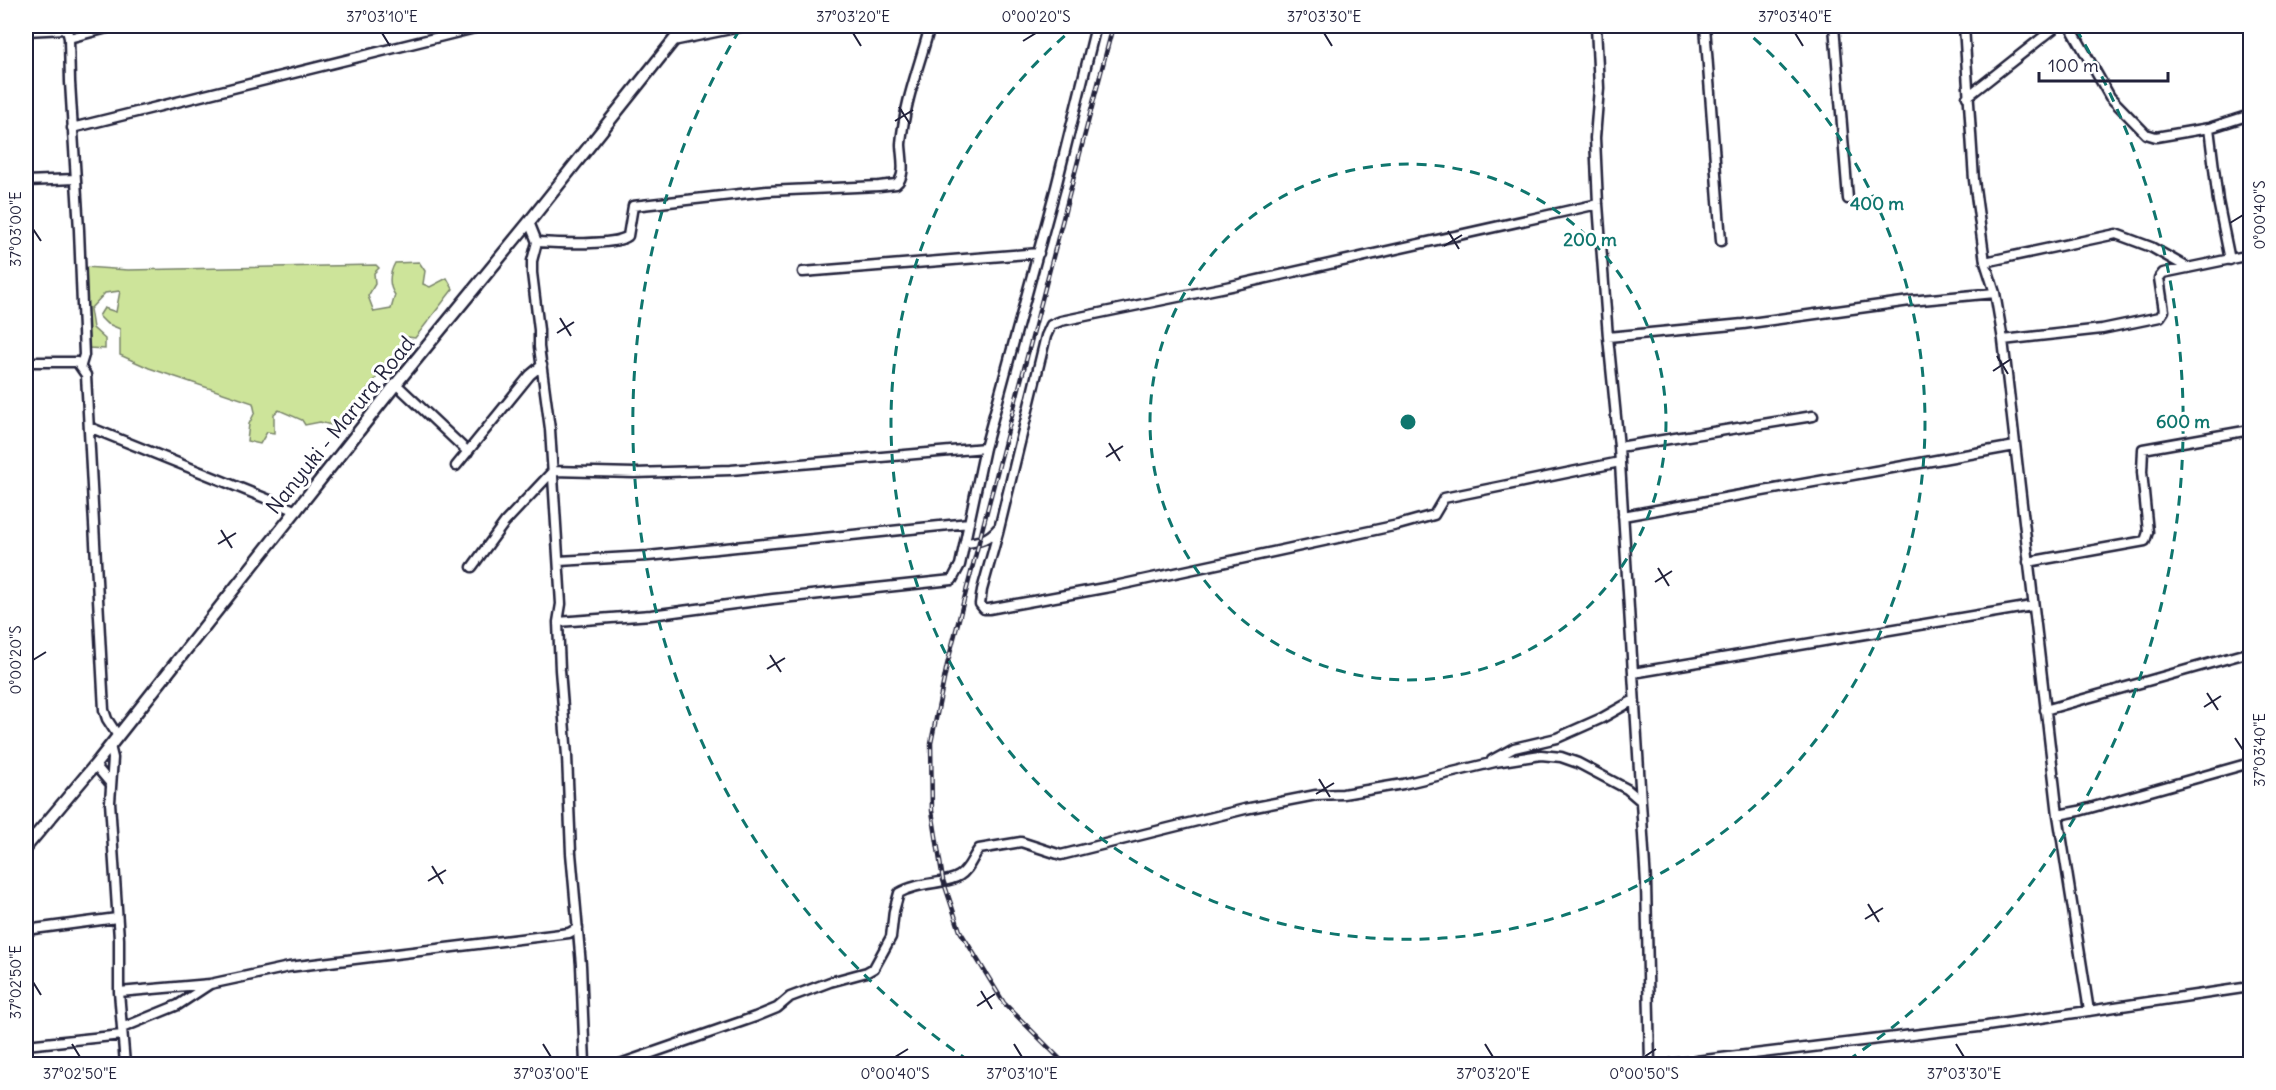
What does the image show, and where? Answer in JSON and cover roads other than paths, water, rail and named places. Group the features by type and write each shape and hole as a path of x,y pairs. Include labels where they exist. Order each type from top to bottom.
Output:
{"street":[{"path":"26,31 67,31 115,26"},
{"path":"72,128 483,26"},
{"name":"Nanyuki - Marura Road","path":"26,847 95,765 211,615 685,26"},
{"path":"673,41 745,26"},
{"path":"537,242 621,240 628,236 633,206 766,191 896,184 901,177 904,120 930,26"},
{"path":"558,622 639,616 917,583 948,582 956,575 985,448 1039,253 1096,26"},
{"path":"1596,26 1599,88 1595,138 1598,204 1619,447 1635,700 1646,883 1650,1065"},
{"path":"1706,26 1721,241"},
{"path":"1834,26 1848,199"},
{"path":"1964,26 1974,180 1985,262 1995,293 2003,340 2032,606 2058,814 2089,1011"},
{"path":"1967,97 2057,26"},
{"path":"2070,26 2110,97 2146,134 2156,137 2209,128 2250,115"},
{"path":"67,31 84,355 81,365"},
{"path":"2209,128 2218,201 2230,260"},
{"path":"26,181 75,179"},
{"path":"1598,204 1243,284 1056,322 1051,325 1046,336 1000,526 979,599 984,609 1115,586 1398,525 1434,515 1441,501 1448,497 1620,462"},
{"path":"529,222 537,242 532,261 532,273 553,471 559,561 561,604 558,622 585,1065"},
{"path":"1985,262 2116,234 2151,247 2188,268"},
{"path":"803,272 1039,253"},
{"path":"2003,340 2102,329 2160,316 2164,311 2159,283 2160,275 2167,271 2250,255"},
{"path":"1608,337 1743,324 1910,301 1995,293"},
{"path":"26,362 71,361 81,365 86,375 104,710 118,736"},
{"path":"456,466 530,375 542,365"},
{"path":"396,384 468,452"},
{"path":"1619,447 1813,416"},
{"path":"89,427 297,511"},
{"path":"2028,562 2145,541 2148,532 2142,472 2143,449 2250,430"},
{"path":"1623,516 2015,446"},
{"path":"472,567 505,522 553,471 635,473 731,470 985,448"},
{"path":"559,561 648,556 969,524"},
{"path":"965,543 980,542 992,536 1000,526"},
{"path":"1633,673 2032,606"},
{"path":"2045,710 2250,652"},
{"path":"1481,766 1514,748 1557,738 1635,700"},
{"path":"110,746 113,763 110,783 117,918 118,992 124,1065"},
{"path":"620,1065 755,1017 777,1008 790,997 830,982 867,972 880,959 891,937 894,910 899,893 924,883 957,878 966,871 979,849 1021,842 1061,855 1245,809 1316,795 1342,794 1403,784 1541,755 1561,757 1602,775 1627,789 1641,801"},
{"path":"2058,814 2079,811 2250,763"},
{"path":"95,765 110,783"},
{"path":"26,930 117,918"},
{"path":"118,992 210,984 289,967 569,933 578,928"},
{"path":"26,1045 122,1031 178,1005 210,984"},
{"path":"1671,1065 1977,1027 2250,987"}],"railway":[{"path":"1065,1064 1004,1003 960,931 943,880 932,811 931,743 947,665 1113,26"}]}
